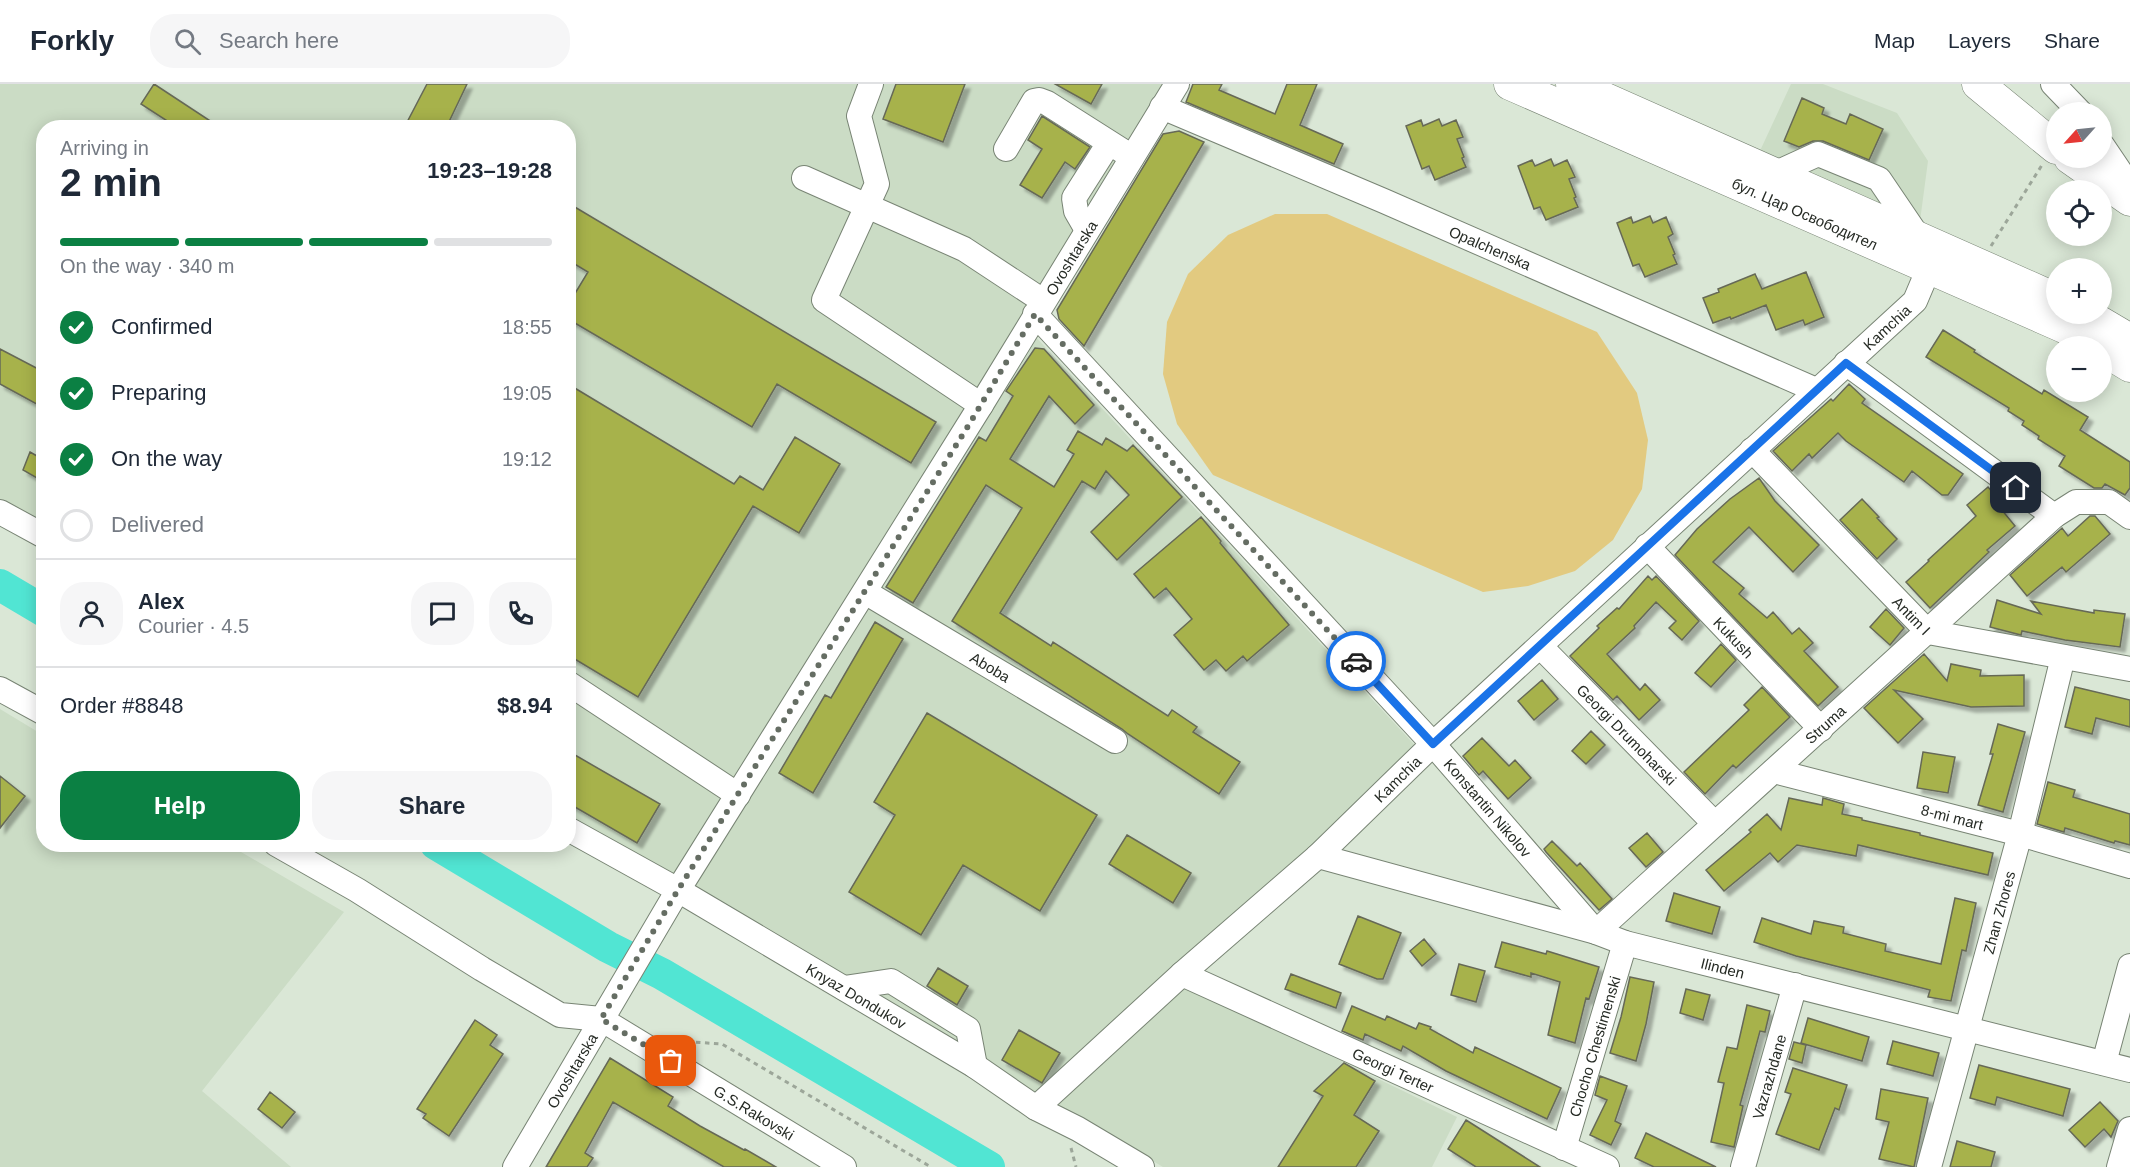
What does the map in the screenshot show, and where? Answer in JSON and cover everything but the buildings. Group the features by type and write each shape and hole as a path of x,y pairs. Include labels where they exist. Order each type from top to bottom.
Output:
{"main road":[{"name":"бул. Цар Освободител","path":"1510,84 2064,327 2080,336"},
{"name":"бул. Цар Освободител","path":"1572,84 2046,295"},
{"path":"1978,84 2046,139"},
{"path":"2085,168 2129,200"},
{"path":"2103,324 2130,340"},
{"path":"2112,355 2130,366"}],"street":[{"path":"871,84 859,116 877,184 824,300 981,405"},
{"path":"2053,84 2070,102"},
{"name":"Ovoshtarska","path":"515,1167 673,898 981,405 1132,157 1169,91"},
{"name":"Opalchenska","path":"1169,91 1394,206 1816,390"},
{"path":"1006,149 1034,101 1039,100 1132,157"},
{"path":"1087,230 1076,211 1074,198 1109,143"},
{"path":"2112,160 2125,179 2129,200"},
{"name":"Konstantin Nikolov","path":"804,178 964,249 1039,308 1433,744 1596,933"},
{"name":"Kamchia","path":"1036,1108 1182,975 1318,856 1433,744 1816,390 1915,302 1929,268"},
{"path":"1846,363 2054,516 2076,502 2109,502 2130,517"},
{"name":"Antim I","path":"1752,450 1928,632 2130,669"},
{"path":"0,512 36,532"},
{"name":"Struma","path":"1596,933 2054,516"},
{"name":"Kukush","path":"1647,546 1821,729"},
{"name":"Aboba","path":"865,592 1115,741"},
{"name":"Georgi Drumoharski","path":"1540,646 1715,825"},
{"name":"Zhan Zhores","path":"1929,1167 2020,834 2063,657"},
{"path":"0,688 36,708"},
{"path":"576,688 738,795"},
{"name":"8-mi mart","path":"1774,771 2020,834 2130,866"},
{"name":"Knyaz Dondukov","path":"576,834 673,898 844,988 975,1066 1036,1108 1078,1129 1142,1167"},
{"path":"290,852 357,890 560,1015 607,1010"},
{"name":"Ilinden","path":"1318,856 1625,942 2130,1070"},
{"name":"Chocho Chestimenski","path":"1574,1157 1625,942"},
{"path":"2104,1063 2130,966"},
{"name":"Georgi Terter","path":"1182,975 1574,1157 1607,1167"},
{"name":"Vazrazhdane","path":"1743,1167 1795,985"},
{"name":"G.S.Rakovski","path":"607,1010 844,1167"},
{"path":"2118,1167 2130,1130"}],"path":[{"path":"1982,248 1991,247 2047,168"},
{"path":"677,1041 722,1044 931,1167"}],"shaded area":[{"path":"0,84 1165,84 1019,319 1423,754 1175,981 1457,1117 1432,1167 1163,1167 576,829 576,120 36,120 36,521 0,500"},
{"path":"1791,84 1823,84 1897,113 1928,161 1920,221 1759,153"},
{"path":"1275,214 1327,214 1597,332 1637,393 1648,440 1642,489 1613,540 1575,571 1528,586 1483,592 1213,475 1177,424 1163,374 1167,322 1188,274 1228,235"},
{"path":"0,709 36,731 36,852 241,852 344,912 202,1091 291,1167 0,1167"}],"waterway":[{"path":"0,585 36,606"},
{"path":"449,852 608,947 662,974 989,1167"}],"way so far":[{"path":"671,1061 601,1019 678,890 970,423 1035,314 1356,661"}],"route":[{"path":"1356,661 1433,744 1846,363 2016,488"}]}
